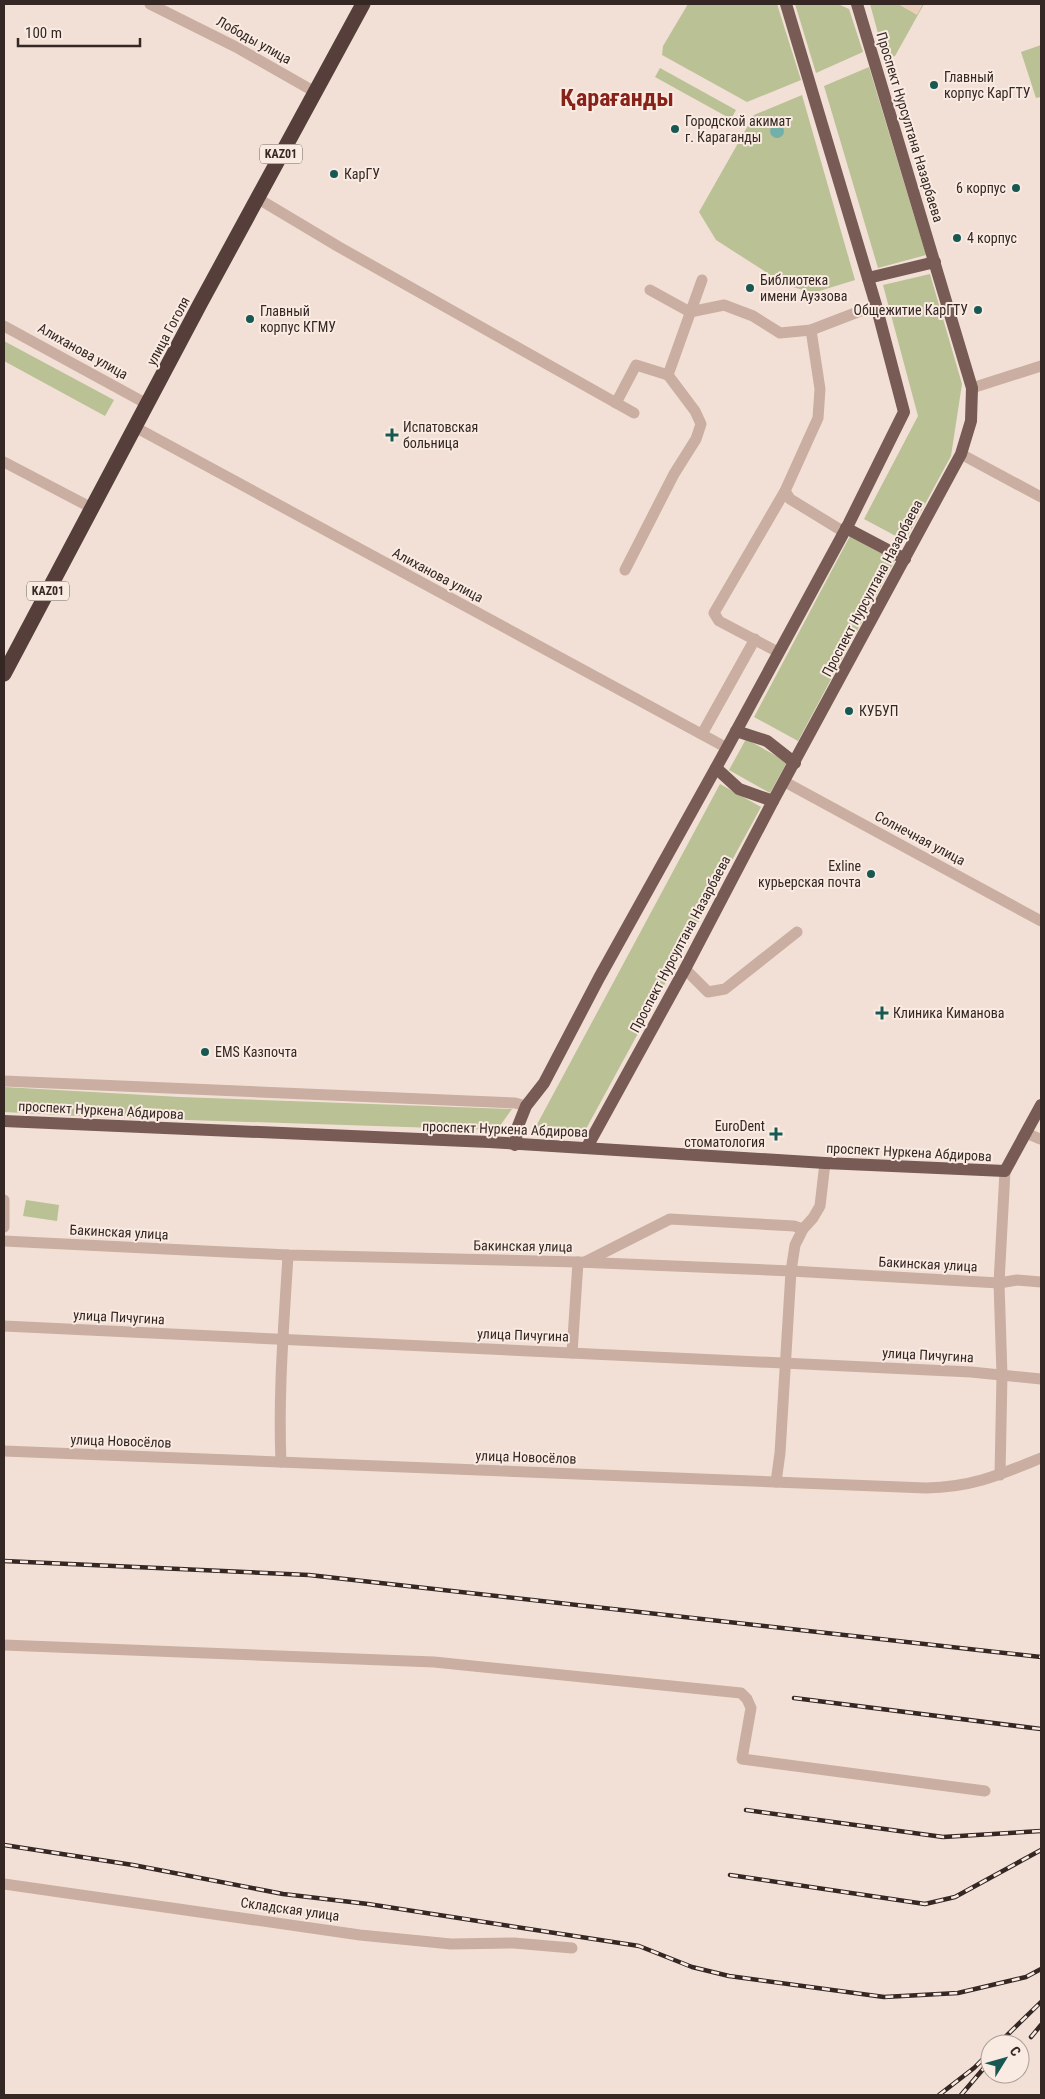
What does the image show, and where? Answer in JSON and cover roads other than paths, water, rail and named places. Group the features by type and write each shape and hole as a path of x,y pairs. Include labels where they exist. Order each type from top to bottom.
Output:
{"highway":[{"name":"улица Гоголя","path":"4,674 314,92 363,4"}],"main road":[{"path":"514,1145 518,1126 526,1106 544,1083 728,748 845,530 904,412 876,304 786,4"},
{"name":"Проспект Нурсултана Назарбаева","path":"587,1148 905,560 961,454 972,421 972,388 857,4"},
{"path":"868,278 935,262"},
{"path":"845,530 905,560"},
{"path":"736,731 767,740 795,763"},
{"path":"716,768 739,789 773,802"},
{"path":"1005,1171 1041,1105"},
{"name":"проспект Нуркена Абдирова","path":"4,1121 292,1133 587,1148 825,1163 1005,1171"}],"street":[{"name":"Лободы улица","path":"150,4 243,51 314,92"},
{"path":"258,198 339,247 634,413"},
{"path":"668,375 702,280"},
{"path":"650,290 690,312 724,305 753,316 780,333 812,330 876,304"},
{"name":"Алиханова улица","path":"4,326 147,404"},
{"path":"778,652 720,621 714,613 785,491 818,418 820,389 812,330"},
{"path":"616,403 636,365 668,375 695,410 701,424 696,439 674,474 625,570"},
{"path":"972,388 1041,366"},
{"name":"Алиханова улица","path":"135,427 728,748"},
{"path":"961,454 1041,497"},
{"path":"4,462 92,508"},
{"path":"785,491 790,499 845,530"},
{"path":"702,734 755,640"},
{"name":"Солнечная улица","path":"785,782 1041,920"},
{"path":"685,968 708,992 724,989 797,932"},
{"name":"проспект Нуркена Абдирова","path":"4,1080 496,1102 515,1103 526,1106"},
{"path":"1026,1133 1040,1139"},
{"path":"776,1482 780,1453 791,1270 795,1245 803,1229 814,1218 820,1206 825,1163"},
{"path":"1000,1475 1002,1376 999,1283 1005,1171"},
{"path":"4,1200 4,1228"},
{"path":"572,1353 581,1262 670,1219 794,1226 803,1229"},
{"name":"Бакинская улица","path":"4,1241 288,1255 581,1262 791,1270 999,1283 1017,1280 1041,1282"},
{"path":"281,1462 282,1340 288,1255"},
{"name":"улица Пичугина","path":"4,1326 971,1372 1041,1379"},
{"path":"1002,1376 1041,1387"},
{"name":"улица Новосёлов","path":"4,1451 943,1488 982,1482 1041,1458"},
{"path":"4,1645 434,1662 741,1693 748,1699 751,1708 742,1759 985,1791"},
{"name":"Складская улица","path":"4,1884 360,1934 451,1944 514,1943 572,1948"}],"water":[{"path":"774,124 780,124 784,131 780,138 774,138 770,134 770,128"}],"railway":[{"path":"4,1561 309,1575 1041,1657"},
{"path":"794,1698 1041,1729"},
{"path":"746,1810 943,1837 1041,1831"},
{"path":"4,1845 133,1865 283,1894 368,1904 639,1946 692,1967 729,1976 884,1997 958,1993 1026,1977 1041,1969"},
{"path":"730,1875 925,1904 955,1897 1041,1850"},
{"path":"1008,2034 1041,2002"},
{"path":"1031,2037 1041,2025"},
{"path":"939,2095 980,2062"},
{"path":"961,2095 980,2073"}],"place":[{"name":"Главный корпус КарГТУ","path":"934,85"},
{"name":"Городской акимат г. Караганды","path":"675,129"},
{"name":"КарГУ","path":"334,174"},
{"name":"6 корпус","path":"1016,188"},
{"name":"4 корпус","path":"957,238"},
{"name":"Библиотека имени Ауэзова","path":"750,288"},
{"name":"Общежитие КарГТУ","path":"978,310"},
{"name":"Главный корпус КГМУ","path":"250,319"},
{"name":"Испатовская больница","path":"392,435"},
{"name":"КУБУП","path":"849,711"},
{"name":"Exline курьерская почта","path":"871,874"},
{"name":"Клиника Киманова","path":"882,1013"},
{"name":"EMS Казпочта","path":"205,1052"},
{"name":"EuroDent стоматология","path":"776,1134"}],"district":[{"name":"Қарағанды","path":"617,98"}]}
